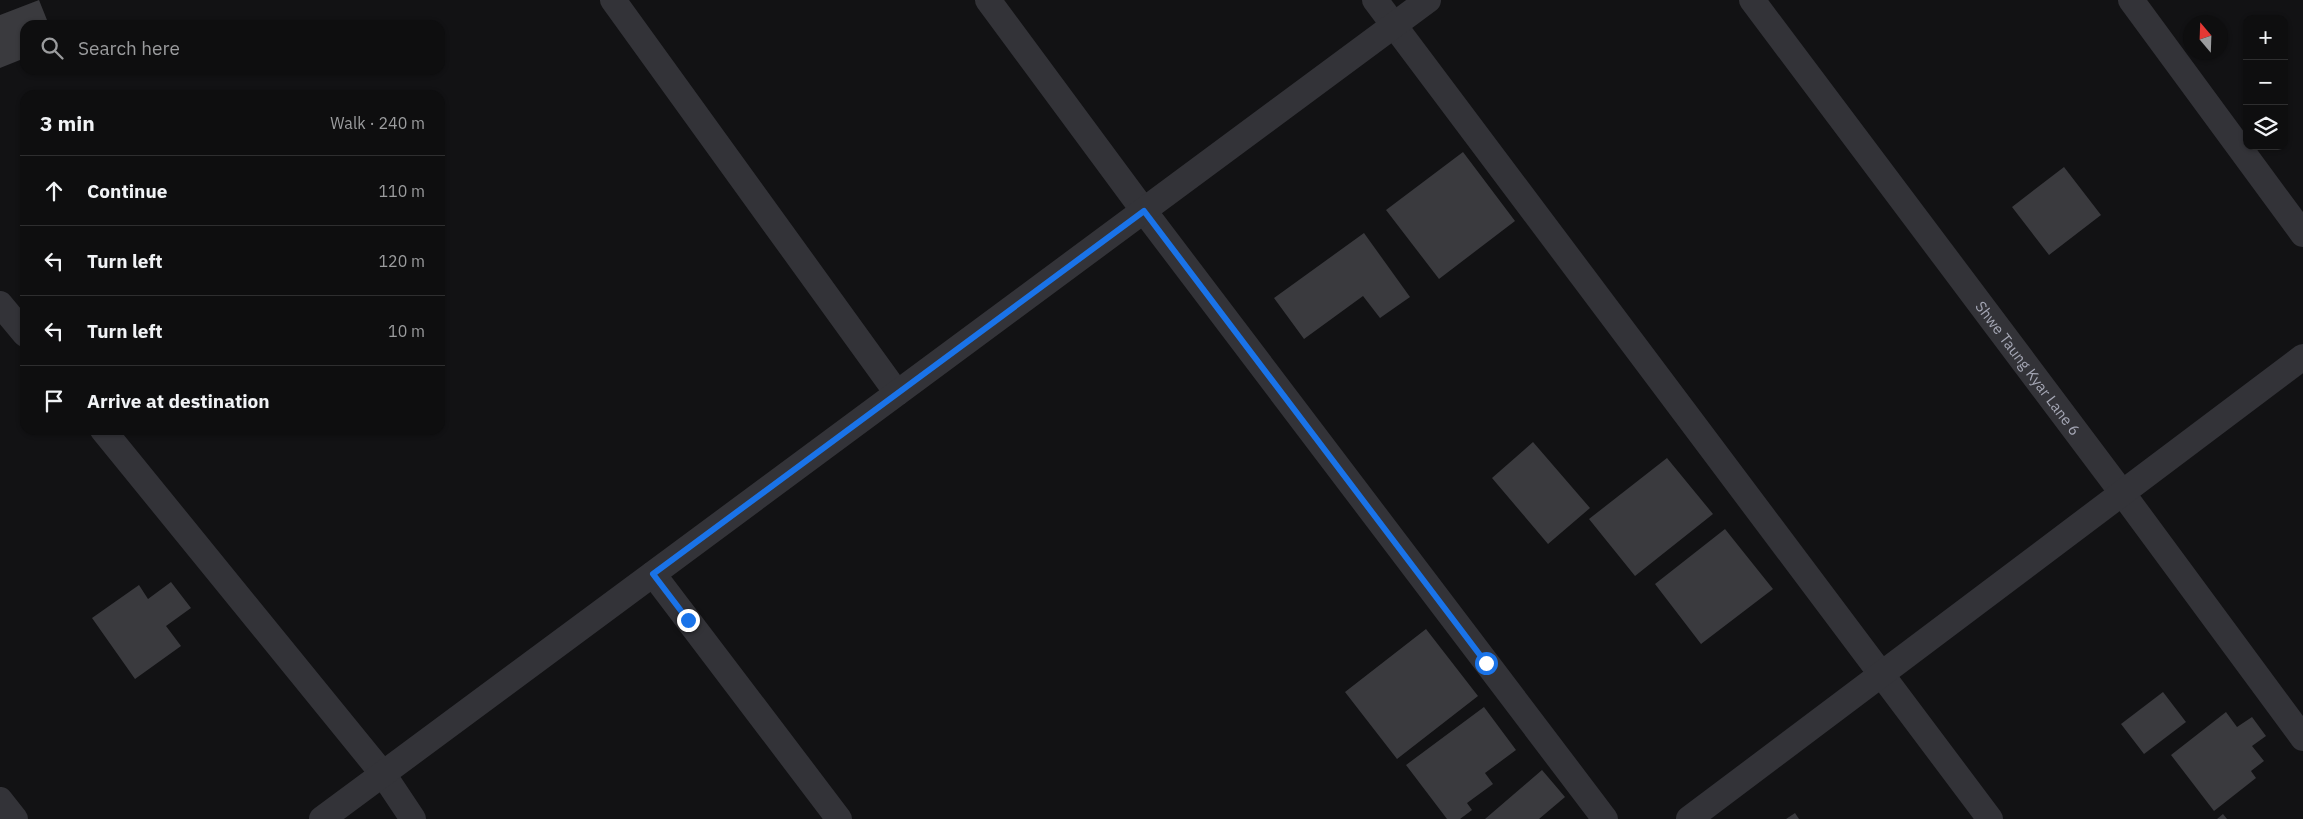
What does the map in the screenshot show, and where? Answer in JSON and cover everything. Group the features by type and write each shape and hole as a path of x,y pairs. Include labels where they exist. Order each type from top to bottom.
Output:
{"street":[{"path":"613,0 897,393"},
{"path":"988,0 1144,211 1605,819"},
{"path":"1375,0 1990,819"},
{"path":"322,819 1428,0"},
{"name":"Shwe Taung Kyar Lane 6","path":"1752,0 2123,494 2303,738"},
{"path":"2131,0 2303,234"},
{"path":"0,304 20,328"},
{"path":"1690,819 2303,357"},
{"path":"107,435 383,774 413,819"},
{"path":"653,574 839,819"},
{"path":"0,800 15,819"}],"building":[{"path":"39,0 47,20 20,20 20,60 0,68 0,15"},
{"path":"1463,152 1515,221 1439,279 1386,210"},
{"path":"2064,167 2101,215 2049,255 2012,207"},
{"path":"1364,233 1410,297 1380,318 1363,296 1304,339 1274,298"},
{"path":"1533,442 1590,508 1548,544 1492,478"},
{"path":"1667,458 1713,514 1635,576 1589,519"},
{"path":"1725,529 1773,589 1701,644 1655,584"},
{"path":"171,582 191,608 166,626 181,646 135,679 92,618 139,585 148,599"},
{"path":"1426,629 1478,696 1397,759 1345,692"},
{"path":"2163,692 2186,722 2144,754 2121,724"},
{"path":"1484,707 1516,750 1485,773 1493,784 1467,803 1472,810 1460,819 1447,819 1406,765"},
{"path":"2226,712 2237,727 2252,717 2266,736 2252,746 2264,761 2251,771 2256,778 2214,811 2171,755"},
{"path":"1542,770 1565,797 1539,819 1485,819"},
{"path":"1795,813 1799,819 1786,819"},
{"path":"2223,814 2227,819 2217,819"}],"route":[{"path":"688,620 653,574 1144,211 1486,663"}]}
